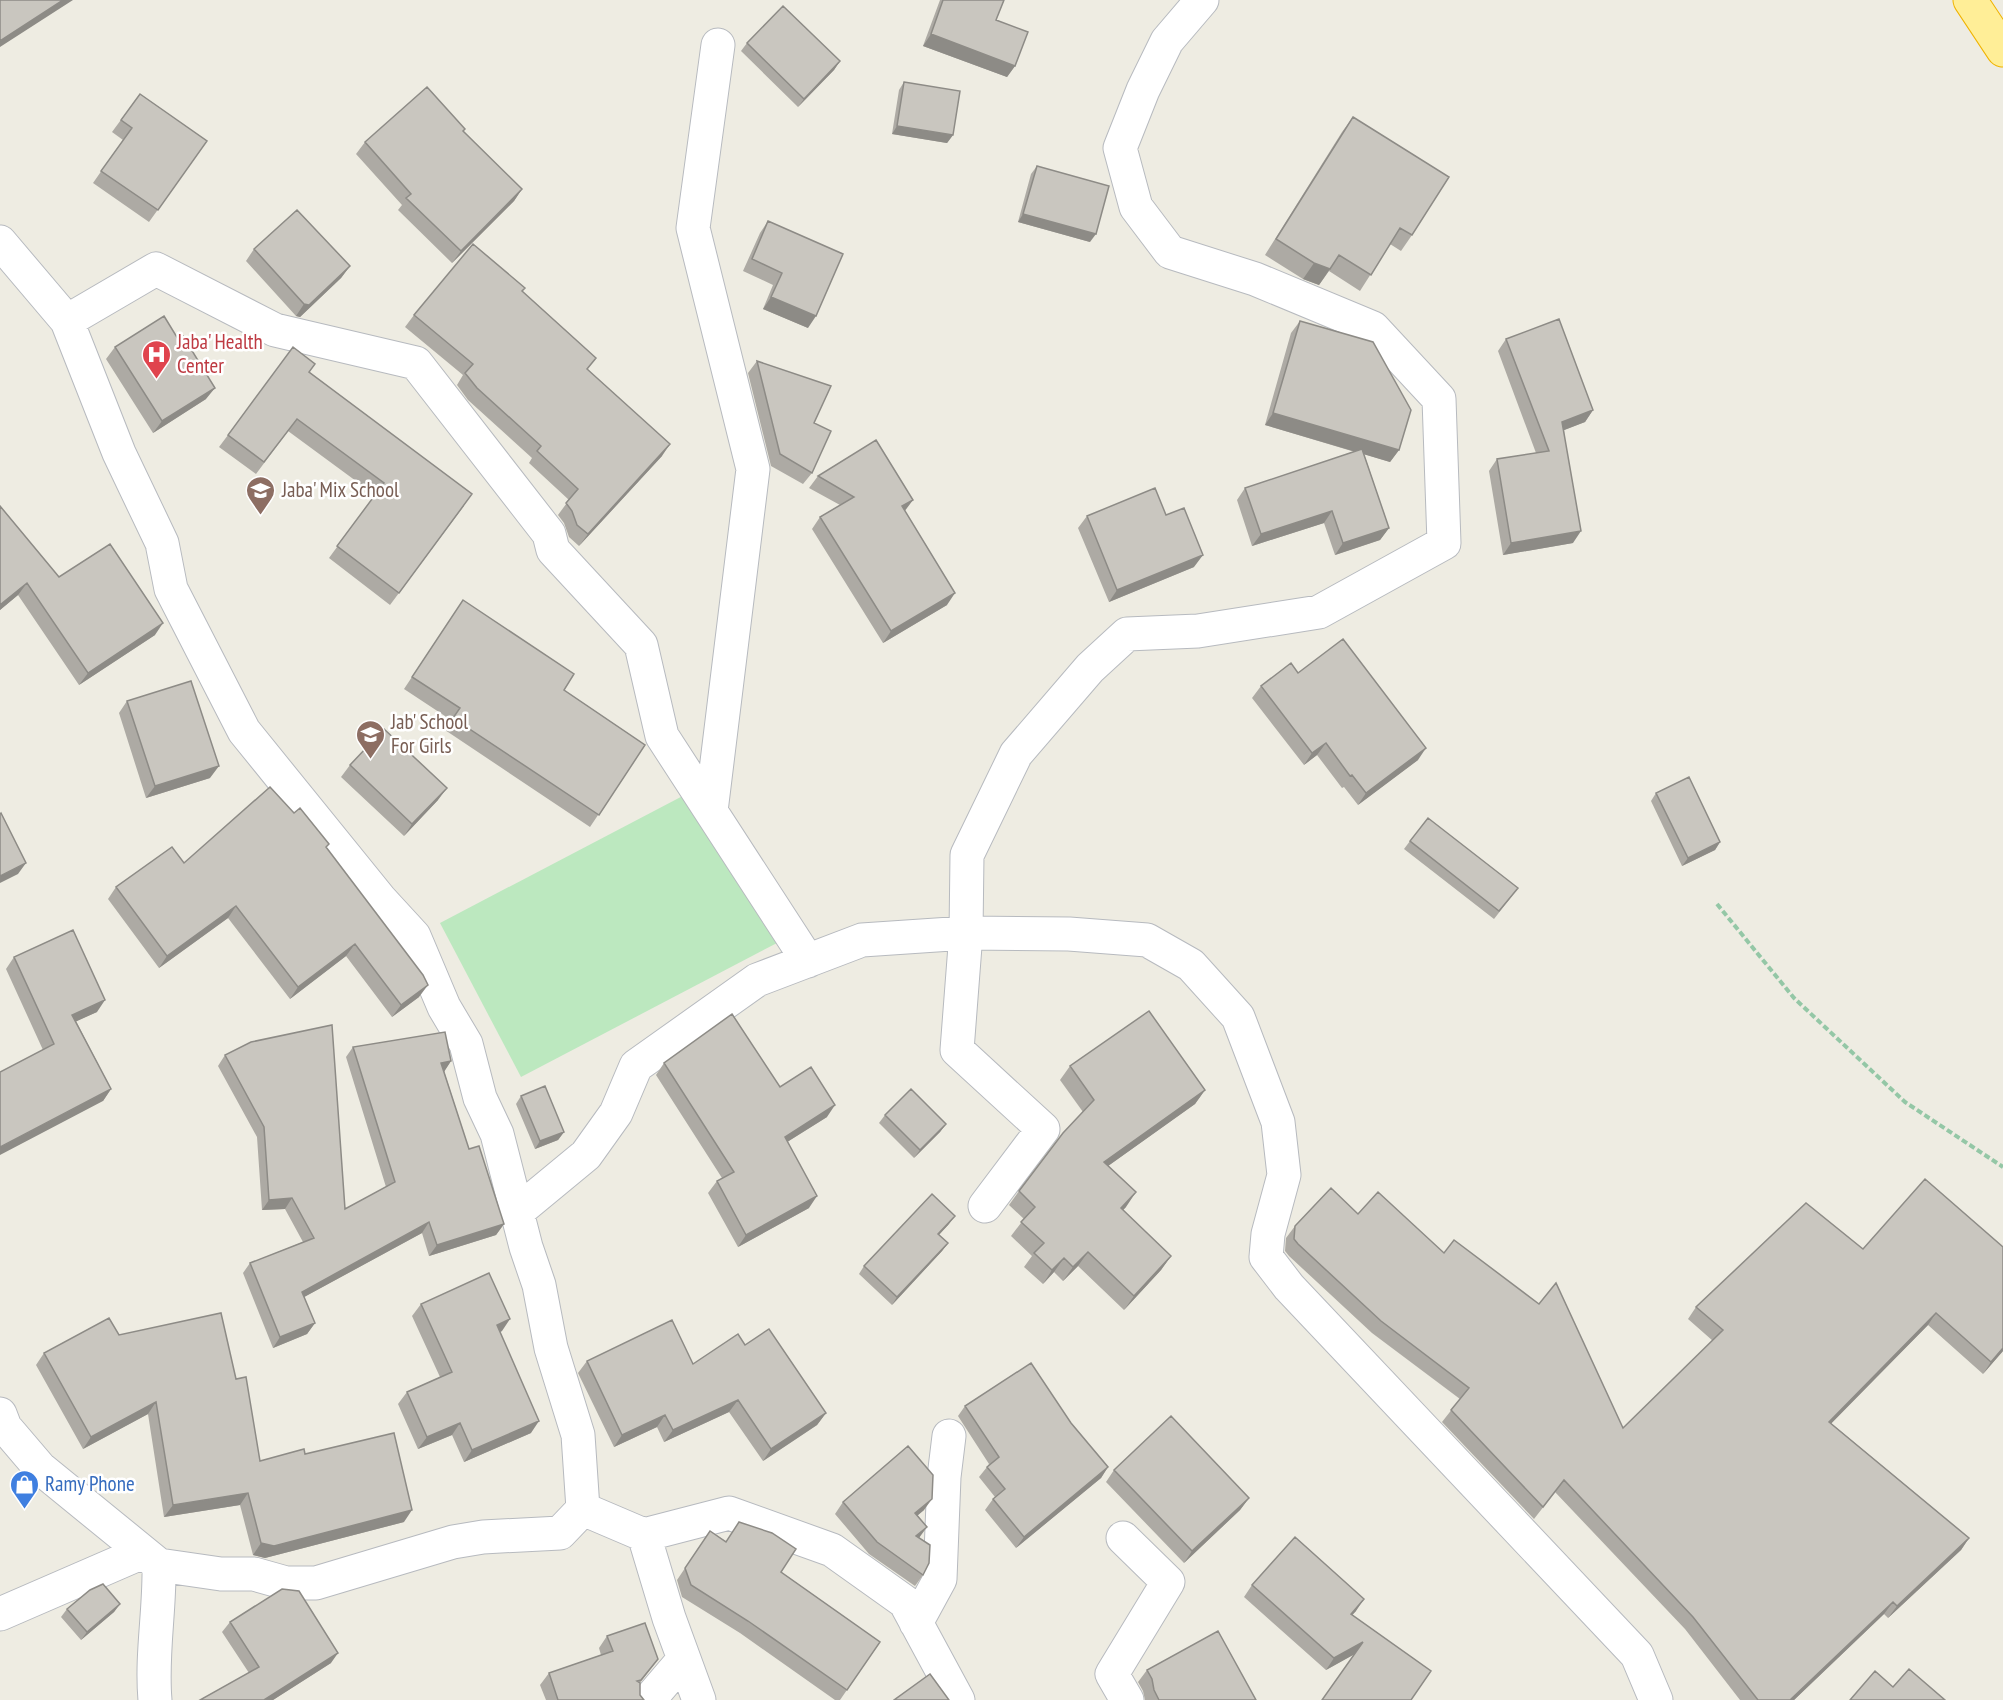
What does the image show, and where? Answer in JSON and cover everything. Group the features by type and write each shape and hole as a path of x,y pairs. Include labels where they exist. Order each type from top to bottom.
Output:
{"highway":[{"path":"1970,0 2003,50"}],"street":[{"path":"985,1206 1043,1129 957,1050 966,933 967,855 1016,754 1090,668 1127,634 1198,631 1319,612 1444,543 1439,399 1372,328 1255,279 1170,252 1136,207 1120,148 1143,90 1167,41 1202,0"},
{"path":"711,811 753,470 693,228 718,45"},
{"path":"0,242 67,321 119,453 162,543 171,589 244,731 265,760 323,827 380,899 414,936 444,1007 466,1044 480,1098 497,1134 526,1247 539,1285 551,1348 578,1435 583,1509 560,1533 483,1537 453,1542 316,1583 286,1583 254,1574 221,1574 151,1559 40,1468 5,1427 0,1414"},
{"path":"67,321 156,269 275,330 416,363 549,534 554,550 641,645 662,736 808,961"},
{"path":"517,1212 586,1155 616,1113 636,1066 757,980 862,940 966,933 1069,934 1147,940 1191,965 1238,1017 1278,1122 1284,1175 1268,1234 1266,1257 1289,1287 1637,1655 1656,1700"},
{"path":"916,1623 940,1579 944,1477 949,1436"},
{"path":"583,1509 644,1535 729,1513 832,1550 904,1602 958,1700"},
{"path":"644,1535 669,1618 699,1700"},
{"path":"1123,1538 1167,1582 1112,1674 1127,1700"},
{"path":"0,1614 151,1559"},
{"path":"151,1559 159,1600 152,1670 155,1700"},
{"path":"649,1700 684,1659"}],"path":[{"path":"1717,904 1794,998 1905,1102 2003,1167"}],"green space":[{"path":"696,789 777,943 521,1077 440,923"}],"building":[{"path":"0,0 63,0 0,41"},
{"path":"943,0 1004,0 996,20 1028,32 1015,66 931,34"},
{"path":"783,6 840,61 804,99 747,43"},
{"path":"904,82 960,91 953,135 897,126"},
{"path":"427,87 465,129 463,131 522,189 461,251 406,198 411,194 365,142"},
{"path":"140,94 207,141 158,210 101,171 132,128 121,120"},
{"path":"1353,117 1449,177 1412,235 1400,228 1371,275 1339,255 1330,269 1314,263 1276,239"},
{"path":"1037,166 1109,186 1096,234 1023,214"},
{"path":"297,210 350,266 309,305 304,304 254,249"},
{"path":"768,221 843,254 816,316 771,297 782,273 752,259"},
{"path":"473,244 525,288 522,291 596,358 587,369 670,444 588,534 577,525 566,503 578,489 537,451 541,446 477,388 465,373 473,364 414,315"},
{"name":"Jaba' Health Center","path":"164,316 178,339 183,336 215,388 162,421 115,347"},
{"path":"1559,319 1593,410 1562,422 1581,531 1511,543 1497,459 1549,451 1506,339"},
{"path":"1300,321 1373,342 1411,410 1399,450 1273,413"},
{"path":"293,347 315,364 309,372 472,494 399,593 337,546 384,483 297,419 264,462 228,435"},
{"path":"757,361 831,386 814,423 831,431 812,473 780,454"},
{"path":"876,440 913,500 902,506 955,593 891,631 820,517 854,497 818,476"},
{"path":"1362,449 1389,528 1343,543 1332,511 1261,534 1245,488"},
{"path":"1155,488 1166,515 1184,508 1203,555 1117,590 1087,516"},
{"path":"0,506 59,577 110,544 163,623 88,673 27,583 0,605"},
{"name":"Jab' School For Girls","path":"463,600 574,674 564,690 645,745 599,815 453,718 460,708 412,677"},
{"path":"1343,639 1426,748 1366,793 1352,775 1350,776 1326,743 1312,753 1261,686 1291,663 1298,673"},
{"path":"191,681 219,766 155,786 127,701"},
{"name":"Jab' School For Girls","path":"384,729 447,788 412,824 350,765"},
{"path":"1689,777 1720,842 1688,858 1656,793"},
{"path":"270,787 294,813 300,808 329,844 326,847 423,975 428,985 401,1005 355,944 298,987 236,906 167,956 116,887 172,847 184,863"},
{"path":"0,814 26,863 0,876"},
{"path":"1428,818 1518,888 1499,911 1410,841"},
{"path":"73,930 105,1000 72,1015 111,1089 0,1147 0,1072 54,1044 14,957"},
{"path":"1149,1011 1205,1090 1104,1162 1136,1192 1121,1208 1171,1256 1134,1296 1088,1252 1073,1267 1064,1258 1052,1270 1034,1253 1044,1243 1021,1222 1035,1207 1019,1191 1063,1133 1094,1100 1070,1066"},
{"path":"732,1014 780,1087 811,1067 835,1105 785,1137 817,1196 746,1235 717,1181 734,1172 664,1063"},
{"path":"332,1025 345,1209 395,1182 353,1047 445,1032 451,1061 441,1063 469,1149 479,1146 504,1224 437,1245 429,1222 302,1292 315,1323 280,1337 250,1263 314,1238 292,1198 269,1200 264,1127 225,1055 251,1042"},
{"path":"545,1086 564,1132 540,1141 521,1096"},
{"path":"911,1089 946,1124 920,1150 885,1115"},
{"path":"1925,1179 2003,1247 2003,1348 1991,1362 1936,1313 1829,1422 1969,1538 1897,1606 1893,1602 1790,1700 1758,1700 1693,1617 1564,1480 1543,1507 1451,1410 1469,1388 1381,1321 1294,1239 1295,1226 1331,1188 1358,1214 1378,1192 1444,1253 1454,1240 1539,1304 1556,1283 1623,1428 1723,1330 1696,1307 1806,1203 1863,1249"},
{"path":"932,1194 955,1216 938,1234 948,1243 897,1297 864,1266"},
{"path":"489,1273 510,1319 497,1325 539,1421 472,1450 460,1423 427,1437 407,1392 452,1372 421,1304"},
{"path":"221,1313 236,1379 246,1377 260,1461 304,1449 305,1454 394,1433 412,1510 274,1546 261,1543 248,1493 173,1505 156,1402 91,1437 44,1353 109,1318 119,1335"},
{"path":"672,1320 693,1364 738,1334 745,1345 769,1329 826,1413 771,1449 738,1400 673,1430 665,1415 622,1435 587,1361"},
{"path":"1031,1363 1071,1423 1108,1467 1024,1537 993,1499 1005,1489 987,1467 999,1457 965,1406"},
{"path":"1171,1416 1249,1498 1192,1551 1114,1470"},
{"path":"908,1446 933,1475 932,1499 915,1513 927,1527 916,1536 930,1545 929,1563 923,1575 877,1542 843,1502"},
{"path":"739,1522 772,1533 796,1549 781,1572 880,1642 847,1690 748,1621 691,1585 685,1568 710,1531 726,1542"},
{"path":"1295,1537 1364,1599 1351,1614 1431,1671 1411,1700 1322,1700 1363,1642 1334,1658 1252,1585"},
{"path":"103,1584 120,1604 87,1632 67,1609 90,1590"},
{"path":"282,1589 299,1591 338,1653 264,1700 200,1700 259,1667 230,1622"},
{"path":"645,1623 658,1659 641,1680 637,1681 640,1683 640,1695 644,1700 558,1700 549,1673 613,1651 607,1636"},
{"path":"1218,1631 1256,1700 1159,1700 1147,1670"},
{"path":"1909,1669 1945,1700 1850,1700 1875,1671 1893,1687"},
{"path":"930,1674 949,1700 894,1700"}],"place":[{"name":"Jaba' Health Center","path":"156,380"},
{"name":"Jaba' Mix School","path":"261,516"},
{"name":"Jab' School For Girls","path":"370,760"},
{"name":"Ramy Phone","path":"24,1510"}]}
